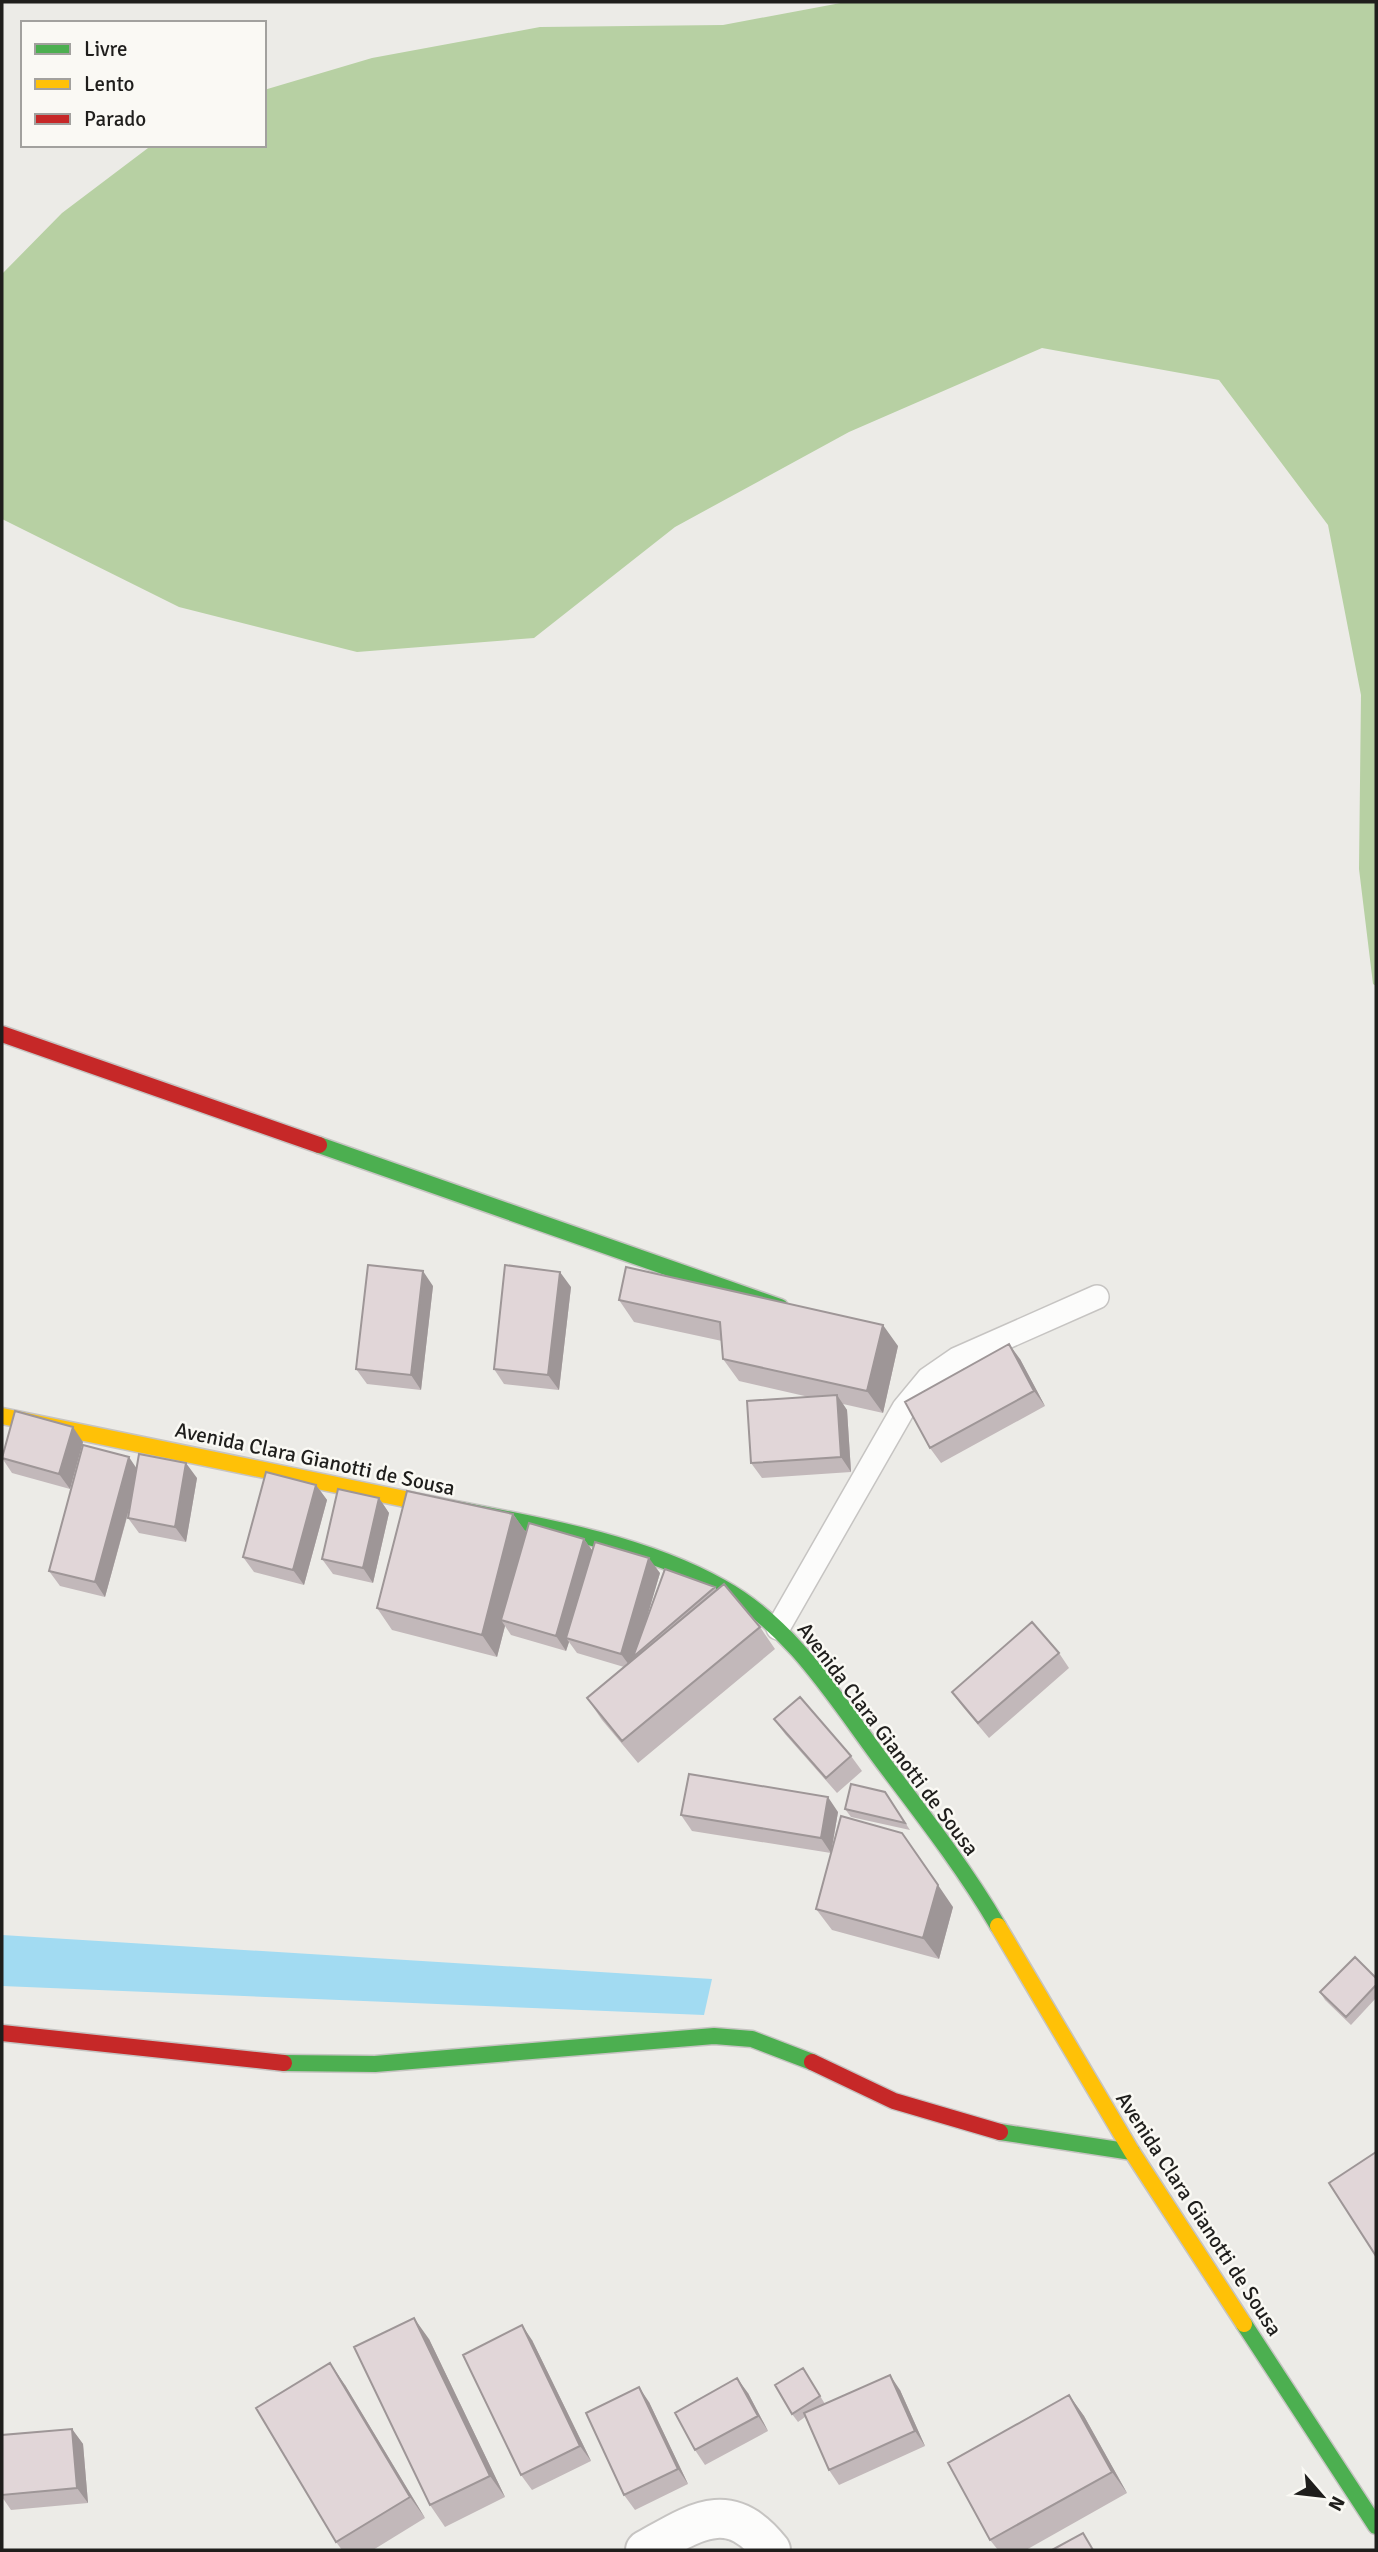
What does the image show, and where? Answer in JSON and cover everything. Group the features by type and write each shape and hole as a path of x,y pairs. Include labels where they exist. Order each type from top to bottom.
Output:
{"street":[{"path":"2,1034 780,1307"},
{"name":"Avenida Clara Gianotti de Sousa","path":"2,1416 597,1539 638,1552 720,1586 778,1628 800,1651 933,1829 995,1921 1132,2152 1376,2526"},
{"path":"2,2033 299,2065 375,2063 714,2036 752,2039 795,2054 894,2101 984,2130 1132,2152"},
{"path":"645,2550 702,2521 723,2516 743,2522 758,2534 771,2550"}],"lane":[{"path":"778,1628 904,1408 928,1379 957,1359 1097,1297"}],"green space":[{"path":"846,2 1376,2 1376,986 1373,984 1359,869 1361,695 1328,525 1219,380 1042,348 849,432 675,527 534,638 357,652 179,607 2,519 2,274 62,213 149,147 266,147 266,89 372,58 540,27 723,25"}],"water":[{"path":"2,1935 712,1979 704,2015 2,1986"}],"building":[{"path":"368,1265 423,1271 411,1375 356,1369"},
{"path":"505,1265 560,1272 548,1375 494,1369"},
{"path":"626,1267 883,1325 867,1391 723,1359 720,1322 619,1300"},
{"path":"1009,1344 1034,1391 930,1448 905,1402"},
{"path":"837,1395 841,1457 751,1463 747,1401"},
{"path":"15,1411 73,1427 59,1474 2,1458"},
{"path":"83,1445 129,1457 95,1582 49,1571"},
{"path":"139,1454 186,1463 175,1527 128,1518"},
{"path":"266,1472 316,1485 293,1570 243,1557"},
{"path":"338,1489 379,1498 363,1568 322,1559"},
{"path":"407,1491 513,1514 482,1635 377,1608"},
{"path":"529,1523 584,1539 556,1636 501,1620"},
{"path":"595,1542 649,1558 621,1654 566,1638"},
{"path":"665,1569 715,1587 633,1657"},
{"path":"724,1584 760,1627 622,1741 587,1698"},
{"path":"1032,1622 1059,1653 978,1723 952,1692"},
{"path":"800,1697 851,1756 826,1778 774,1719"},
{"path":"689,1774 828,1797 821,1838 681,1815"},
{"path":"851,1784 885,1792 905,1823 845,1809"},
{"path":"841,1816 902,1833 938,1885 923,1938 816,1909"},
{"path":"1355,1957 1376,1978 1376,1985 1346,2017 1320,1992"},
{"path":"1376,2152 1376,2256 1329,2183"},
{"path":"414,2318 490,2476 430,2505 354,2347"},
{"path":"522,2325 580,2446 521,2475 463,2355"},
{"path":"330,2363 410,2497 336,2542 256,2408"},
{"path":"803,2368 820,2396 792,2414 775,2385"},
{"path":"890,2375 915,2431 829,2470 804,2413"},
{"path":"737,2378 758,2416 695,2450 675,2413"},
{"path":"639,2387 678,2469 624,2495 586,2413"},
{"path":"1069,2395 1112,2472 990,2540 948,2463"},
{"path":"72,2429 77,2488 2,2495 2,2435"},
{"path":"1083,2533 1093,2550 1052,2550"}],"traffic: fast":[{"path":"319,1145 780,1307"},
{"path":"405,1499 608,1542 686,1569 746,1603 791,1643 829,1689 942,1842 998,1926"},
{"path":"284,2063 375,2064 714,2036 752,2039 812,2062"},
{"path":"1000,2132 1132,2152"},
{"path":"1244,2324 1376,2526"}],"traffic: slow":[{"path":"2,1416 405,1499"},
{"path":"998,1926 1132,2152 1244,2324"}],"traffic: jam":[{"path":"2,1034 319,1145"},
{"path":"2,2033 284,2063"},
{"path":"812,2062 894,2101 1000,2132"}]}
